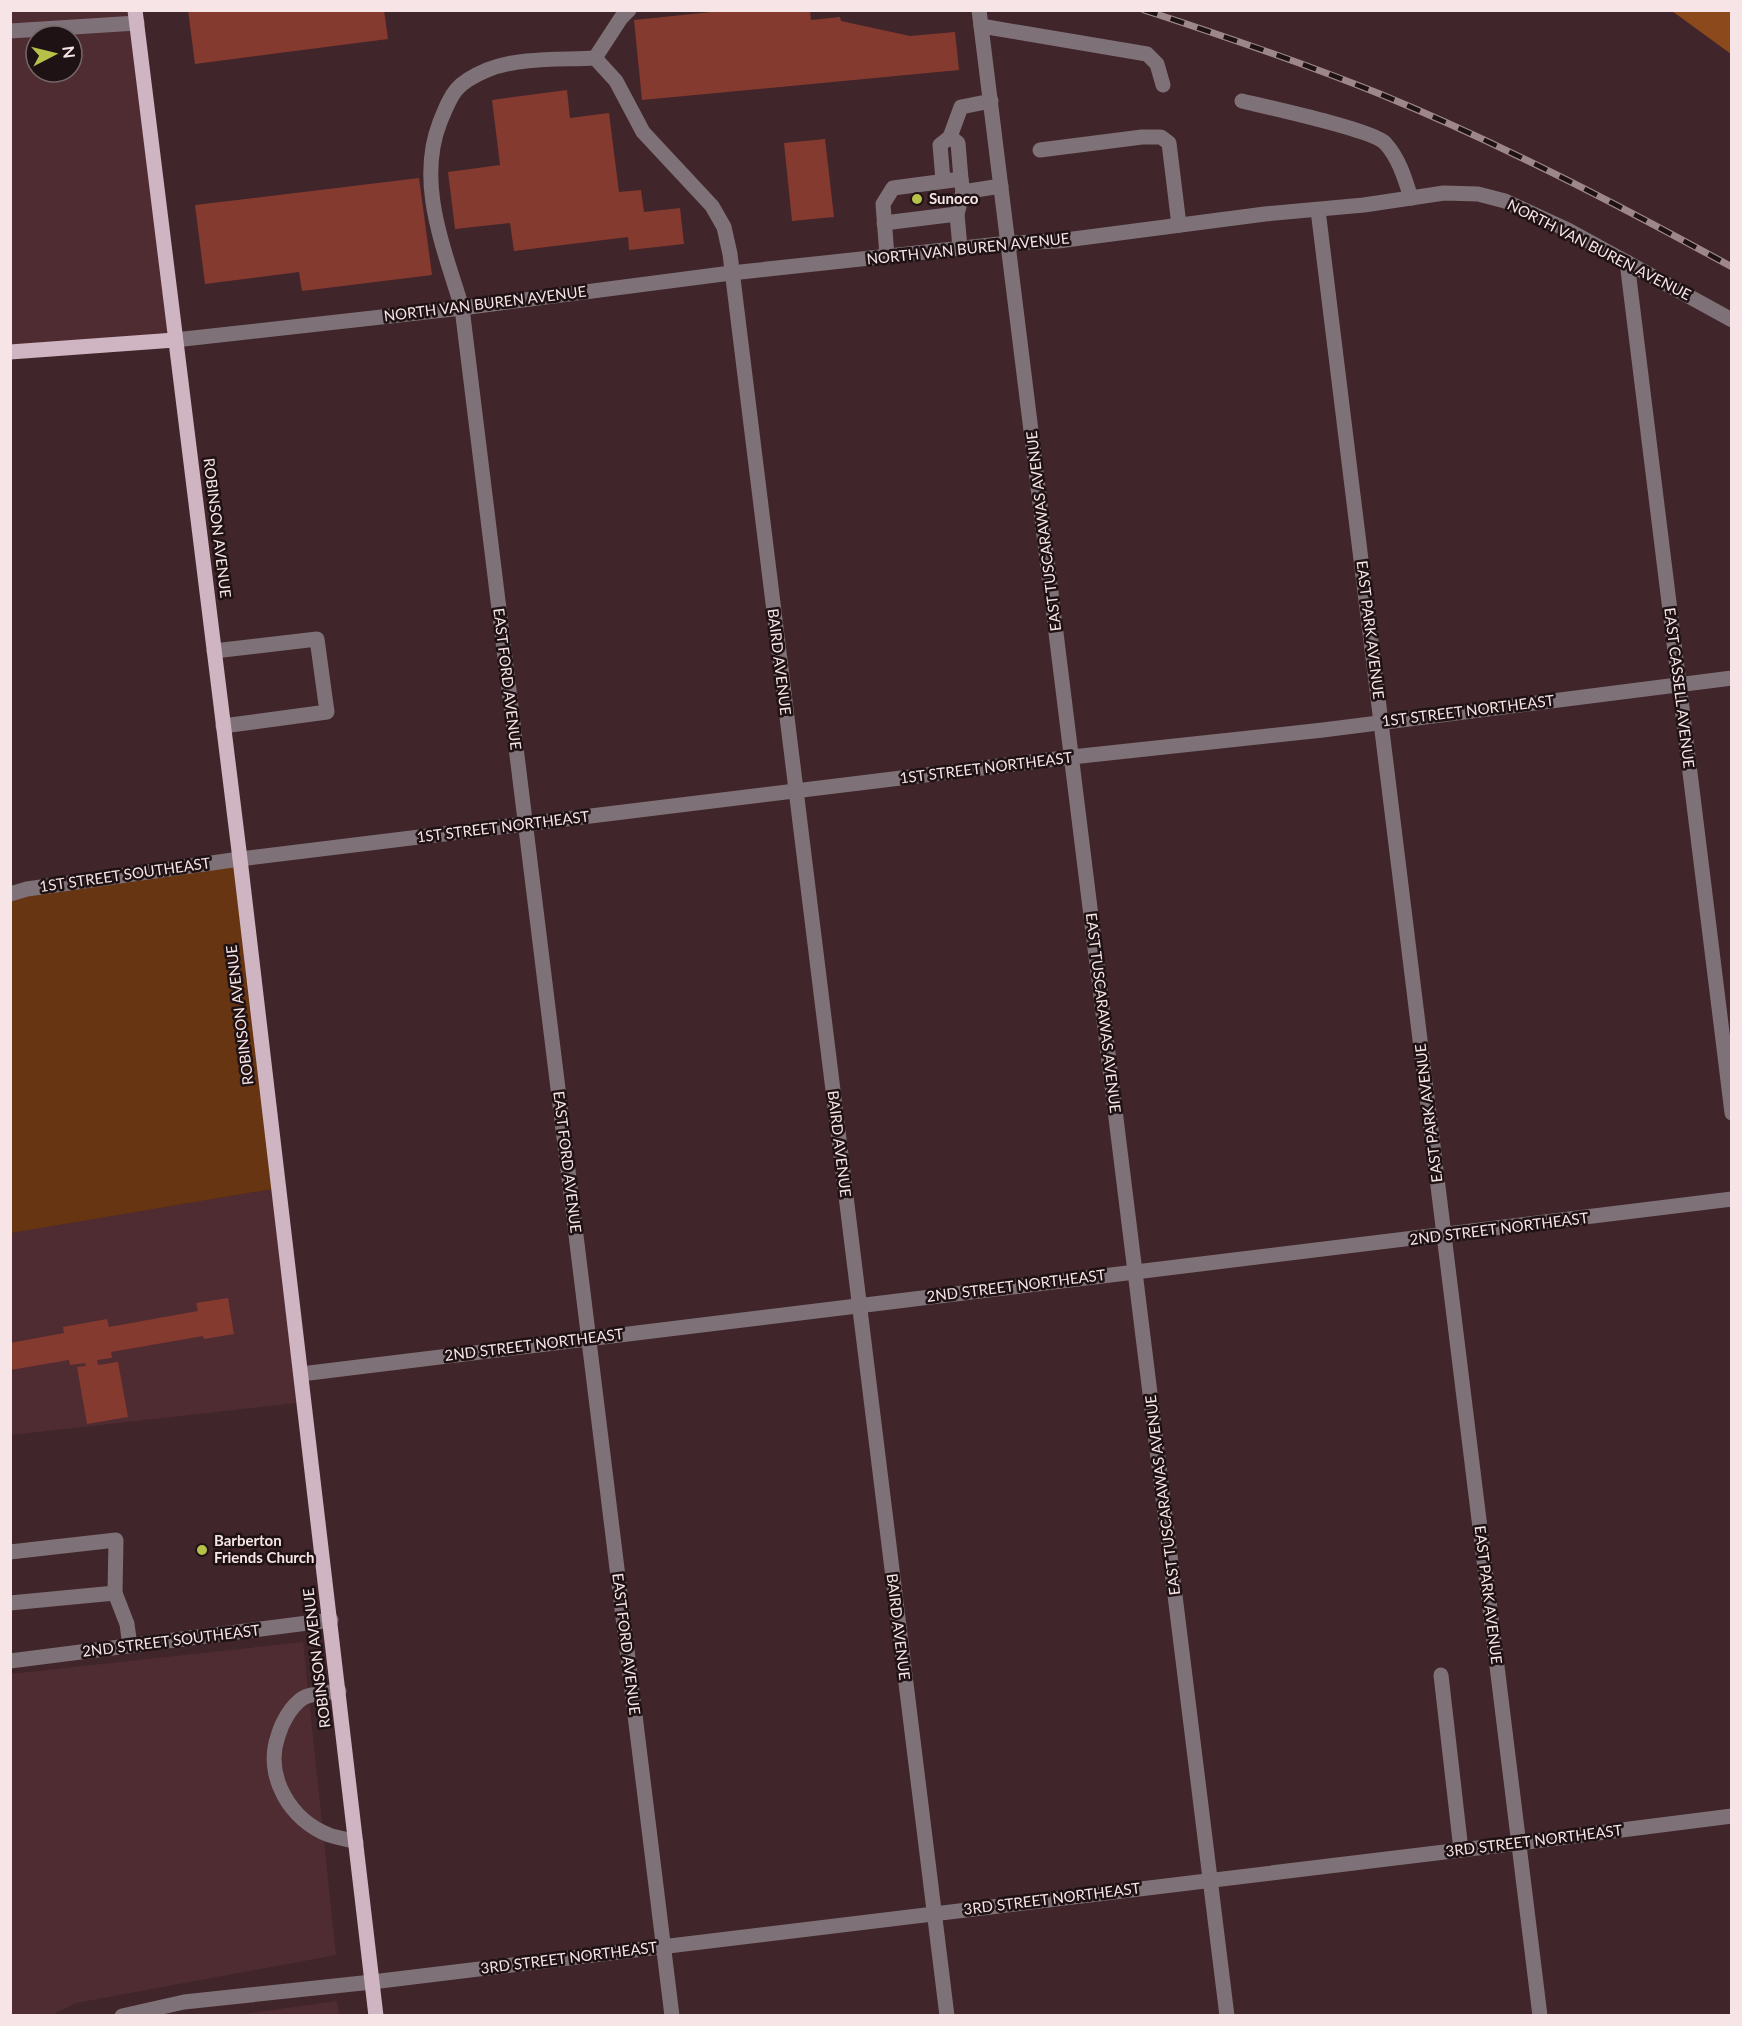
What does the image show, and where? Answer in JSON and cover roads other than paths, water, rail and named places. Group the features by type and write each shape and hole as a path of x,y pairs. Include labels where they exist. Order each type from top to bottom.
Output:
{"main road":[{"name":"ROBINSON AVENUE","path":"136,17 240,859 376,2016"},
{"path":"10,352 175,340"}],"street":[{"path":"595,58 621,18 629,10"},
{"path":"10,31 136,17"},
{"path":"980,18 1148,54 1157,64 1163,85"},
{"name":"EAST TUSCARAWAS AVENUE","path":"980,18 1227,2016"},
{"name":"BAIRD AVENUE","path":"595,58 615,81 643,132 712,206 724,227 730,254 946,2016"},
{"name":"EAST FORD AVENUE","path":"595,58 510,63 465,81 451,94 434,138 431,192 437,230 462,308 672,2016"},
{"path":"943,180 940,145 950,137 961,107 991,101"},
{"path":"1242,101 1355,130 1384,142 1403,172 1411,198"},
{"path":"950,137 958,143 962,185 957,214 960,248"},
{"path":"1040,150 1142,137 1161,137 1169,143 1179,225"},
{"path":"887,256 883,204 893,188 943,180 962,185 1001,186"},
{"name":"NORTH VAN BUREN AVENUE","path":"175,340 462,308 731,273 1008,243 1058,241 1444,193 1495,197 1568,230 1731,320"},
{"name":"EAST PARK AVENUE","path":"1318,210 1540,2016"},
{"path":"884,223 957,214"},
{"name":"EAST CASSELL AVENUE","path":"1627,262 1731,1113"},
{"path":"214,651 317,639 327,712 223,726"},
{"name":"1ST STREET NORTHEAST","path":"240,859 1072,757 1323,730 1731,678"},
{"name":"1ST STREET SOUTHEAST","path":"10,894 27,889 240,859"},
{"name":"2ND STREET NORTHEAST","path":"301,1374 1731,1200"},
{"path":"10,1552 116,1540 115,1593 127,1623 130,1646"},
{"path":"10,1604 115,1593"},
{"name":"2ND STREET SOUTHEAST","path":"10,1661 331,1620"},
{"path":"1441,1675 1461,1850"},
{"path":"339,1691 304,1697 294,1707 282,1724 275,1743 273,1763 275,1778 285,1798 302,1818 330,1835 356,1842"},
{"name":"3RD STREET NORTHEAST","path":"122,2016 372,1982 1731,1816"}],"railway":[{"path":"1144,10 1293,61 1425,113 1646,220 1732,267"}],"place":[{"name":"Sunoco","path":"917,199"},
{"name":"Barberton Friends Church","path":"202,1550"}]}
